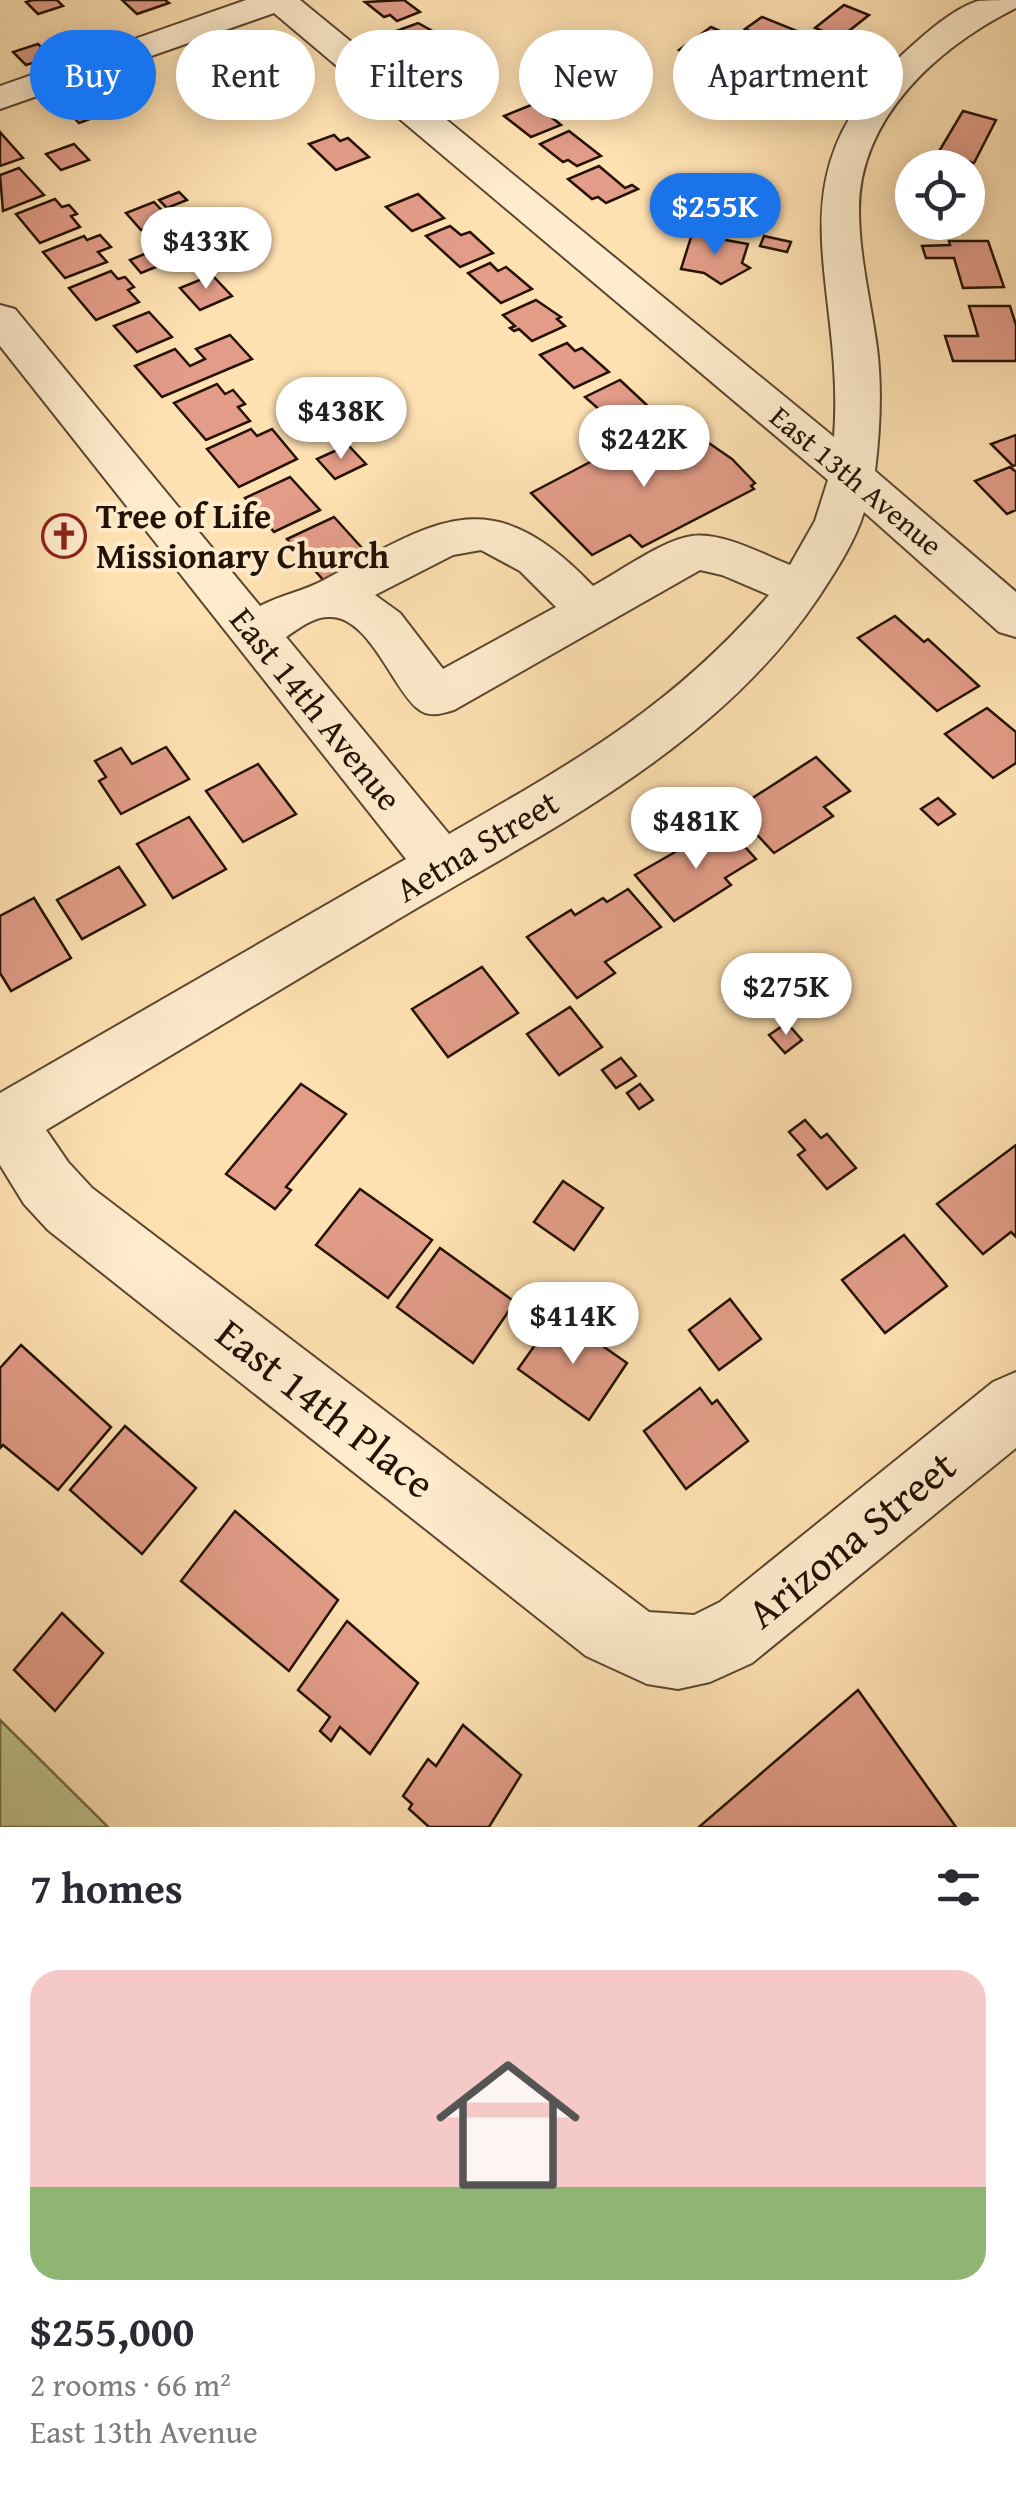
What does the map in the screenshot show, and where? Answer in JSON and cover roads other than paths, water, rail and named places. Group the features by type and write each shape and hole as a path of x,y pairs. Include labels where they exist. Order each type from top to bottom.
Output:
{"street":[{"name":"Aetna Street","path":"3,1123 614,764 667,727 728,672 798,588 833,530 852,476 856,353 838,250 838,205 845,164 860,129 905,71 962,25 1006,0"},
{"name":"East 13th Avenue","path":"259,3 852,476 1016,619"},
{"path":"0,98 259,3"},
{"name":"East 14th Avenue","path":"0,318 444,866"},
{"path":"253,633 310,602 332,598 438,541 494,534 538,558 588,611"},
{"path":"332,598 370,612 436,696 694,552 732,560 798,588"},
{"name":"East 14th Place","path":"3,1123 70,1209 611,1630 644,1650 677,1654"},
{"name":"Arizona Street","path":"677,1654 714,1647 745,1627 1016,1405"}],"place":[{"name":"Tree of Life Missionary Church","path":"64,536"}]}
